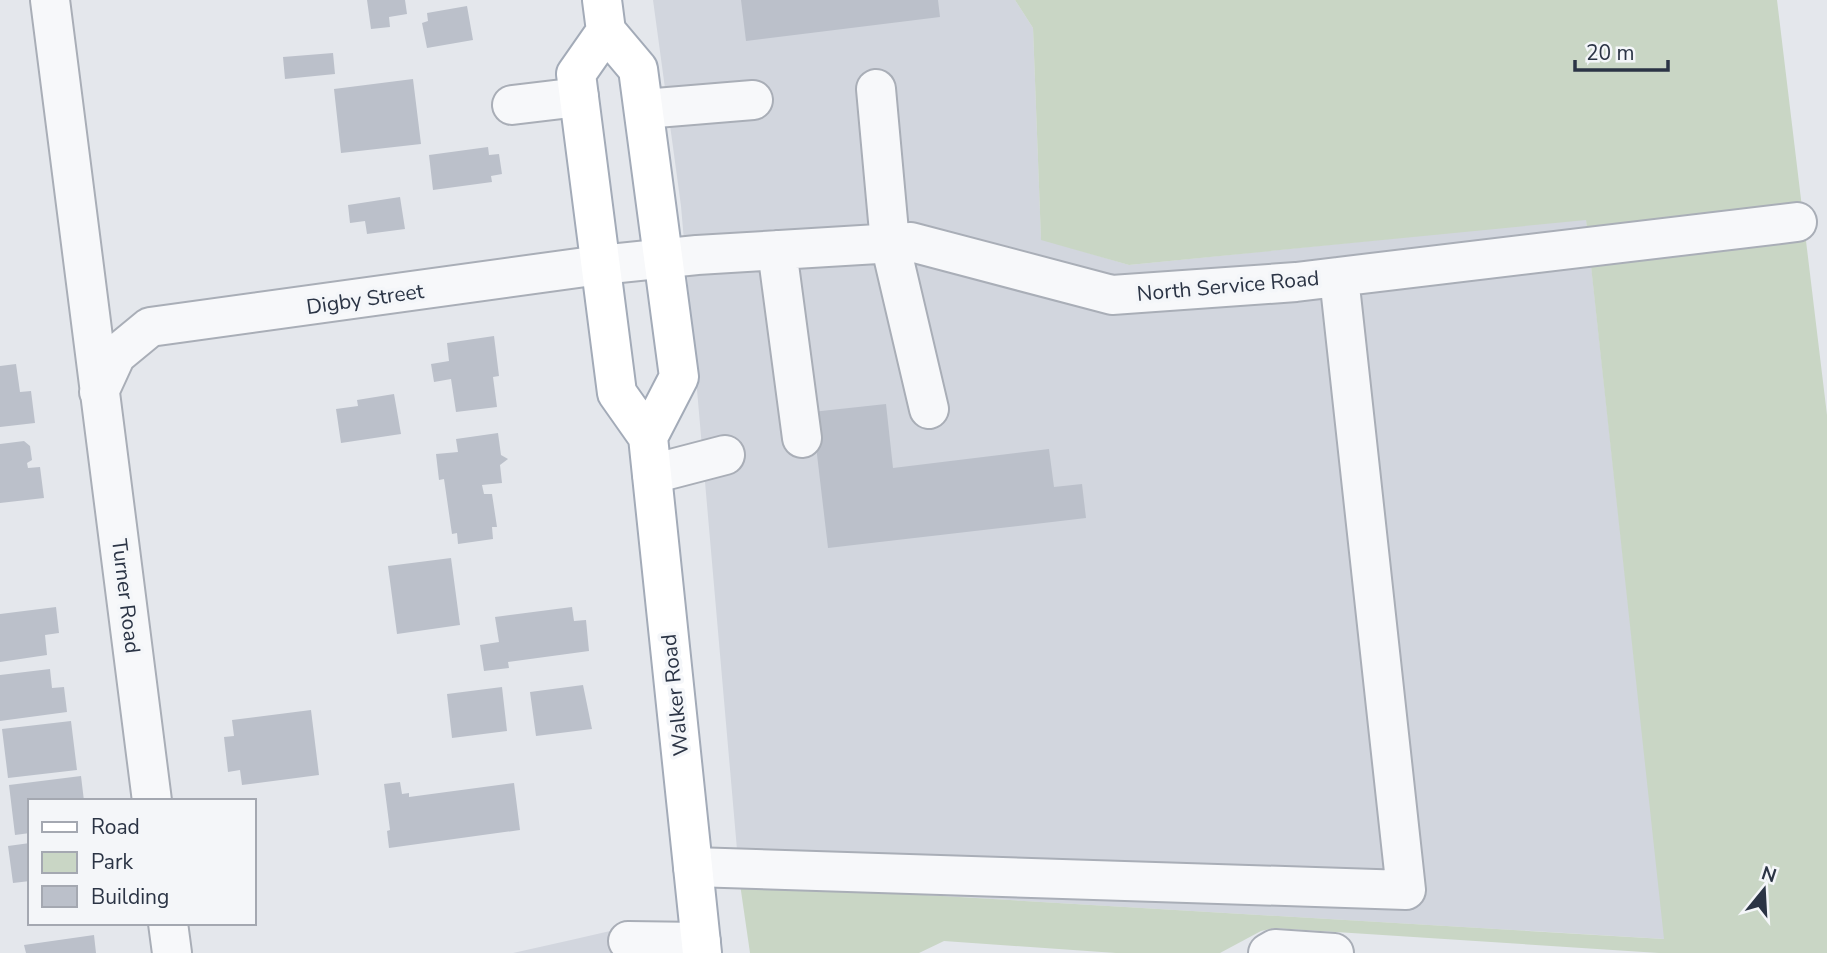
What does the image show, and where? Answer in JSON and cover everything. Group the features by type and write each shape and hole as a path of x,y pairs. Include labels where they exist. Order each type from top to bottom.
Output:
{"main road":[{"name":"Walker Road","path":"604,16 576,74 617,393 648,437 701,947"},
{"name":"Walker Road","path":"604,16 638,68 679,377 648,437"}],"street":[{"name":"Turner Road","path":"50,0 152,799"},
{"path":"876,89 890,243 929,409"},
{"path":"512,105 579,97"},
{"path":"644,109 753,100"},
{"name":"North Service Road","path":"663,257 912,242 1112,295 1339,276 1797,222"},
{"path":"776,250 802,438"},
{"name":"Digby Street","path":"99,392 116,355 150,327 663,257"},
{"path":"693,867 1406,890 1339,276"},
{"path":"652,474 725,455"},
{"path":"168,925 172,953"},
{"path":"628,940 701,947"},
{"path":"1268,953 1275,949 1334,953"}],"shaded area":[{"path":"653,0 1015,0 1033,28 1041,239 1129,265 1586,219 1665,939 740,884 681,206"},
{"path":"645,923 644,953 513,953 571,940"}],"green space":[{"path":"1015,0 1777,0 1827,415 1827,953 1659,953 1274,928 1261,931 1220,953 1116,953 944,941 919,953 750,953 740,884 1664,939 1586,220 1129,265 1041,240 1033,28"}],"building":[{"path":"367,0 405,0 407,14 389,17 390,27 371,29"},
{"path":"741,0 938,0 940,17 746,41"},
{"path":"467,6 473,40 427,48 422,23 428,21 427,13"},
{"path":"333,53 335,74 285,79 283,57"},
{"path":"413,79 421,144 341,153 334,89"},
{"path":"488,147 489,155 499,154 502,174 491,176 492,182 433,190 429,155"},
{"path":"400,197 405,229 367,234 365,221 350,223 348,205"},
{"path":"494,336 499,376 493,377 497,407 456,412 451,379 434,382 431,364 449,361 447,343"},
{"path":"16,364 20,392 31,391 35,423 0,427 0,366"},
{"path":"394,394 401,434 341,443 336,409 358,406 357,400"},
{"path":"886,404 893,468 1049,449 1054,487 1082,484 1086,518 828,548 812,412"},
{"path":"498,433 501,455 508,459 500,465 502,483 482,485 484,494 492,494 497,527 492,527 493,539 458,544 457,533 452,534 444,479 439,480 436,454 458,452 456,439"},
{"path":"24,441 30,446 32,460 27,463 28,468 40,467 44,498 0,503 0,444"},
{"path":"451,558 460,625 397,634 388,566"},
{"path":"56,607 59,633 45,635 47,655 0,662 0,614"},
{"path":"572,607 574,621 586,620 589,651 508,662 509,668 484,671 480,645 499,642 495,617"},
{"path":"50,669 52,688 64,687 67,712 0,721 0,675"},
{"path":"583,685 592,729 536,736 530,692"},
{"path":"502,687 507,731 452,738 447,694"},
{"path":"311,710 319,775 242,785 240,770 228,772 224,737 234,736 232,720"},
{"path":"71,721 77,770 8,778 2,729"},
{"path":"81,776 84,799 28,799 28,833 15,835 9,785"},
{"path":"400,782 402,794 409,793 409,797 514,783 520,830 389,848 387,831 390,830 384,784"},
{"path":"28,843 28,881 13,883 8,846"},
{"path":"94,935 96,953 26,953 24,945"}]}
